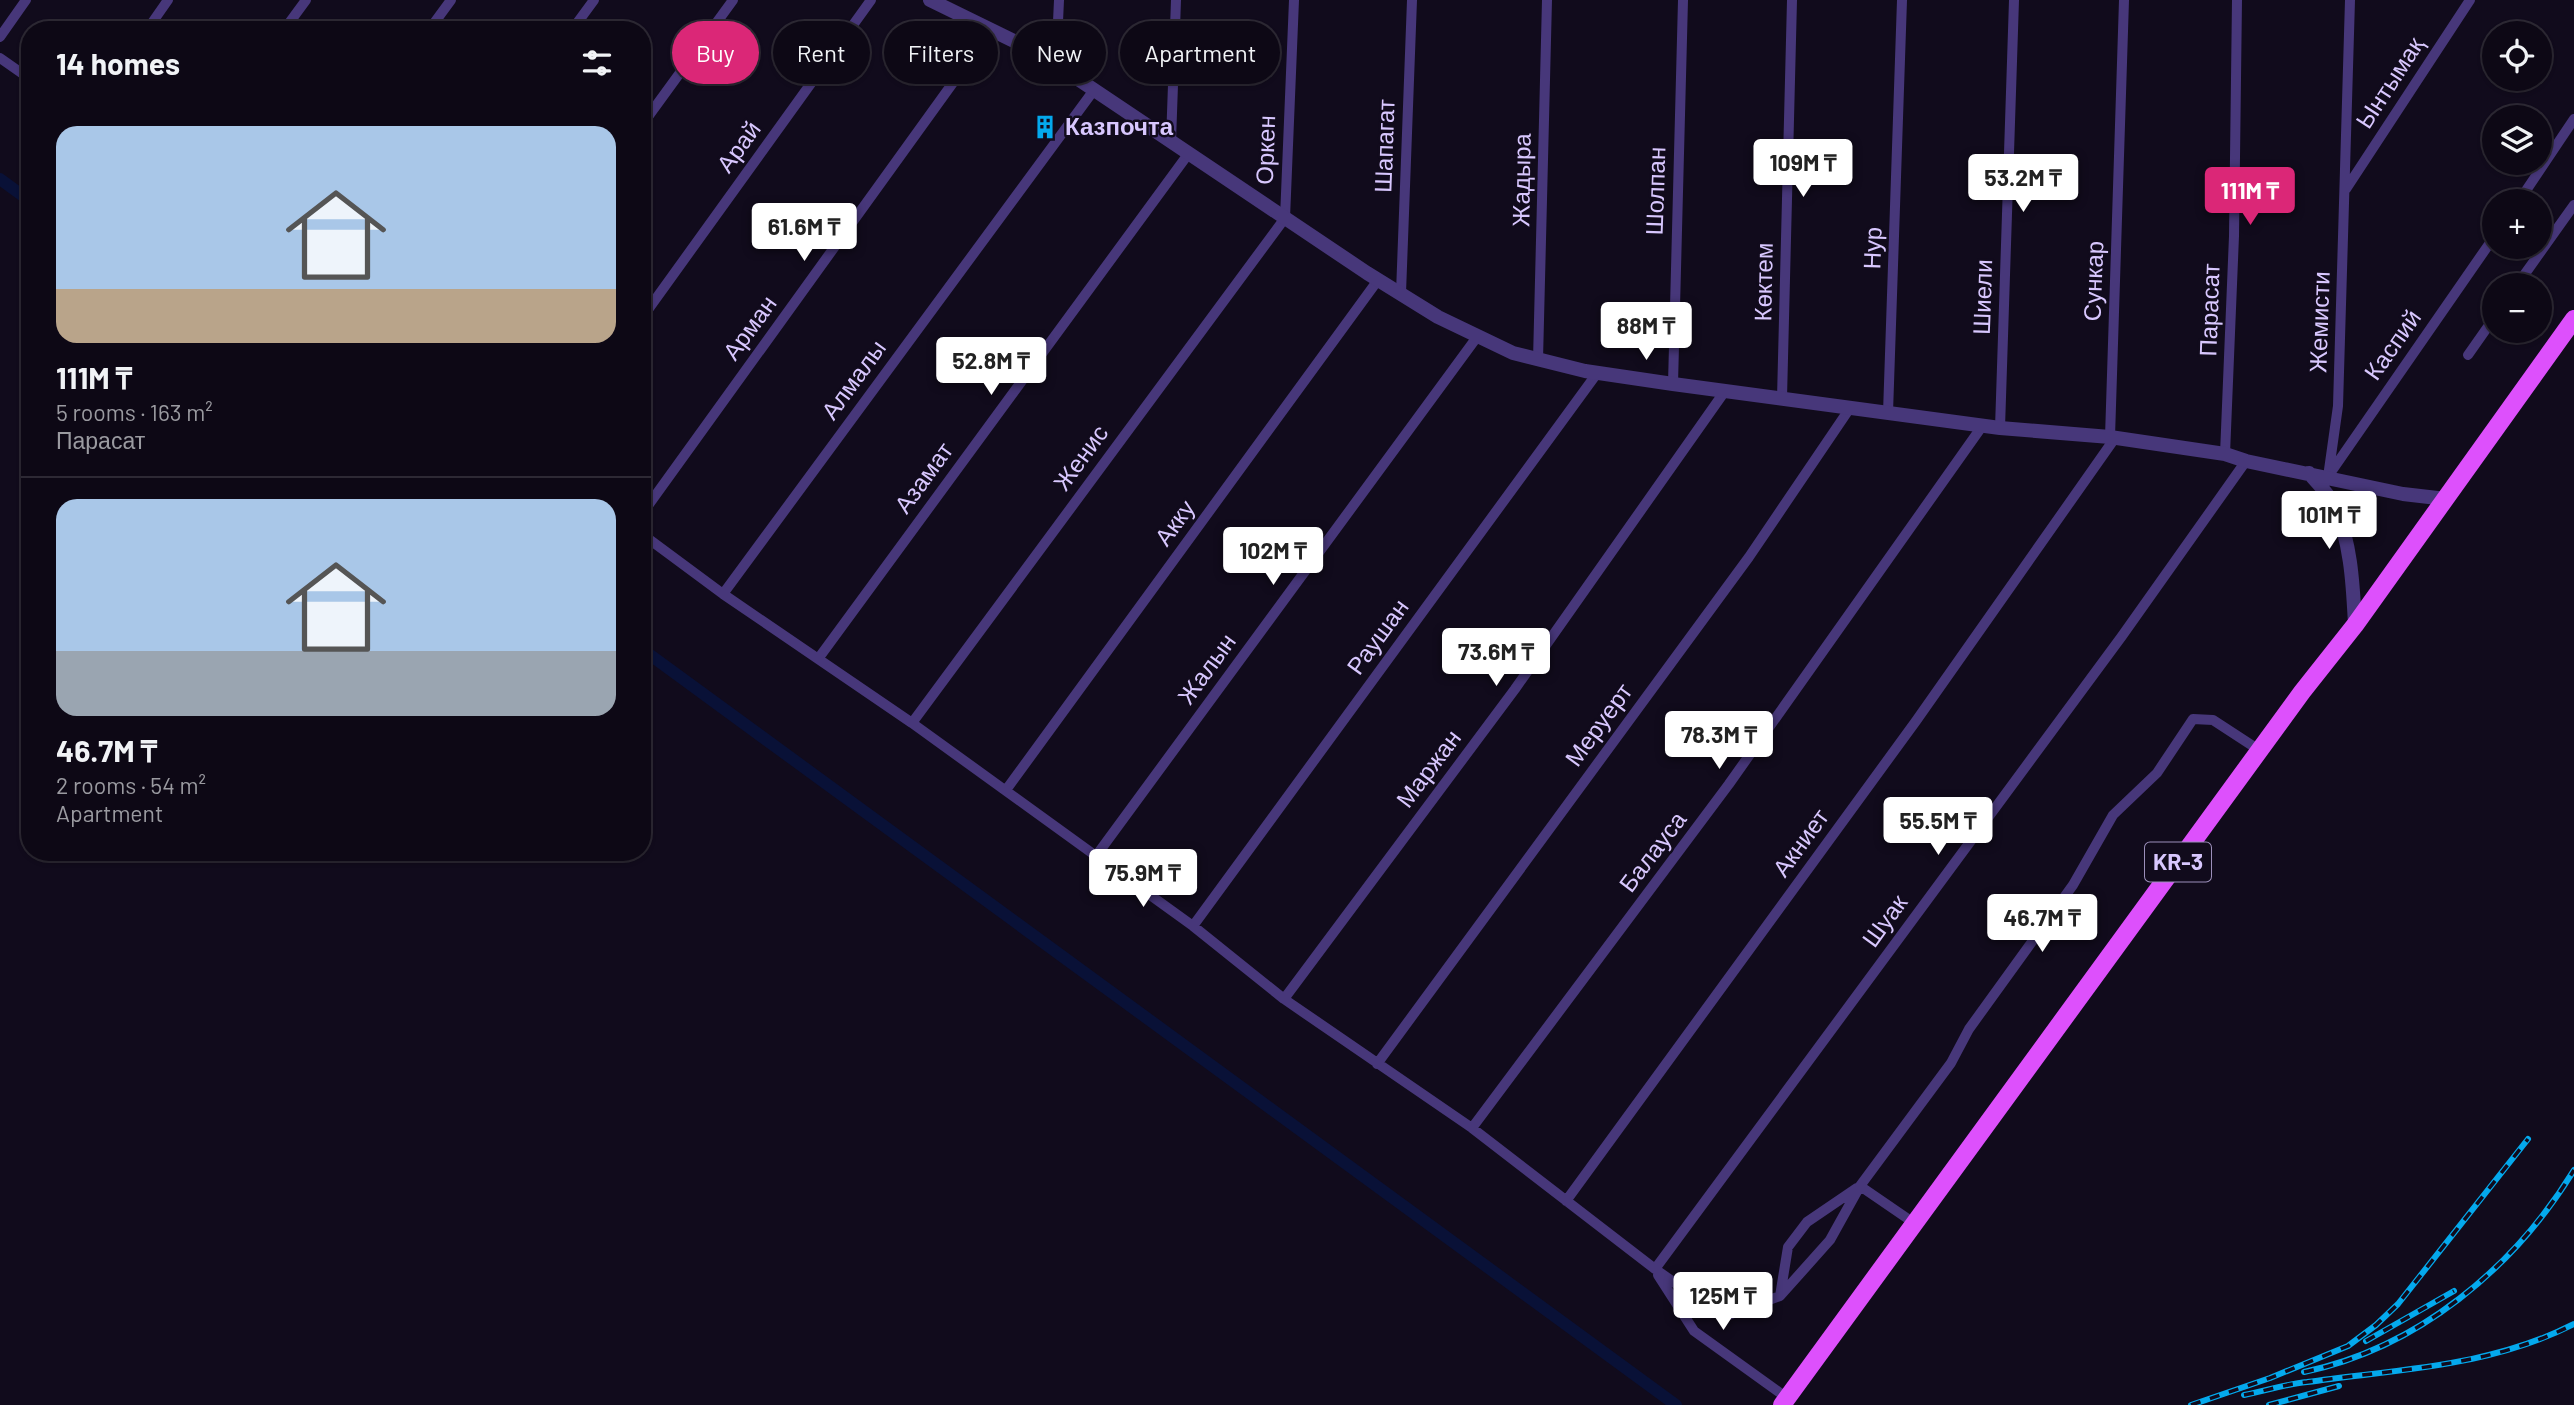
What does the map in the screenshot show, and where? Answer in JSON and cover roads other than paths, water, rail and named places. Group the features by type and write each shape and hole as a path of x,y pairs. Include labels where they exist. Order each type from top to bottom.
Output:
{"main road":[{"name":"KR-3","path":"1785,1401 2259,750 2355,625 2574,320"}],"street":[{"path":"0,37 26,0"},
{"path":"153,21 168,0"},
{"path":"291,21 306,0"},
{"path":"436,21 451,0"},
{"path":"579,21 594,0"},
{"path":"651,113 733,0"},
{"name":"Арай","path":"651,305 870,0"},
{"path":"930,0 945,3 976,21"},
{"path":"1058,21 1059,0"},
{"path":"1171,141 1177,0"},
{"name":"Оркен","path":"1285,218 1294,0"},
{"name":"Шапагат","path":"1401,293 1412,0"},
{"name":"Жадыра","path":"1538,360 1547,0"},
{"name":"Шолпан","path":"1673,384 1683,0"},
{"name":"Көктем","path":"1782,398 1792,0"},
{"name":"Нур","path":"1888,413 1902,0"},
{"name":"Шиели","path":"2000,428 2014,0"},
{"name":"Сункар","path":"2112,438 2123,0"},
{"name":"Парасат","path":"2224,454 2234,236 2237,0"},
{"name":"Жемисти","path":"2328,477 2338,406 2350,0"},
{"name":"Ынтымақ","path":"2346,189 2470,0"},
{"path":"0,58 21,73"},
{"name":"Арман","path":"651,502 952,84"},
{"path":"1085,84 1378,280 1476,337 1513,353 1598,372 1673,384 2000,428 2112,438 2224,454 2403,494 2446,499"},
{"name":"Алмалы","path":"723,594 1094,90"},
{"path":"2526,189 2574,119"},
{"name":"Азамат","path":"818,659 1189,153"},
{"path":"2526,273 2574,205"},
{"name":"Женис","path":"912,723 1285,218"},
{"name":"Каспий","path":"2328,477 2482,254"},
{"name":"Акку","path":"1006,790 1378,280"},
{"path":"2468,355 2482,335"},
{"name":"Жалын","path":"1096,856 1476,337"},
{"name":"Раушан","path":"1192,926 1598,372"},
{"name":"Маржан","path":"1284,999 1515,689 1725,391"},
{"name":"Меруерт","path":"1377,1064 1749,556 1850,408"},
{"name":"Балауса","path":"1472,1128 1737,773 1983,425"},
{"name":"Акниет","path":"1566,1201 1916,721 2112,438"},
{"name":"Шуак","path":"1655,1269 2122,636 2246,461"},
{"path":"2309,473 2332,502 2343,534 2353,579 2355,625"},
{"path":"651,541 723,594 1006,790 1192,926 1284,999 1472,1128 1655,1269 1723,1317 1780,1296 1830,1240 1860,1186 1951,1063 1969,1029 2073,885 2113,816 2157,773 2193,719 2213,720 2259,750"},
{"path":"1780,1296 1788,1247 1807,1222 1860,1186"},
{"path":"1860,1186 1914,1223"},
{"path":"1655,1269 1694,1331 1785,1401"}],"waterway":[{"path":"0,179 21,194"},
{"path":"651,656 1676,1405"}],"railway":[{"path":"2191,1405 2270,1378 2348,1346 2376,1325 2398,1304 2528,1139"},
{"path":"2304,1372 2346,1360 2386,1344 2459,1299 2523,1240 2574,1170"},
{"path":"2366,1341 2454,1291"},
{"path":"2244,1395 2299,1383 2477,1358 2542,1338 2574,1324"},
{"path":"2269,1405 2339,1386"}],"place":[{"name":"Казпочта","path":"1045,127"}]}
